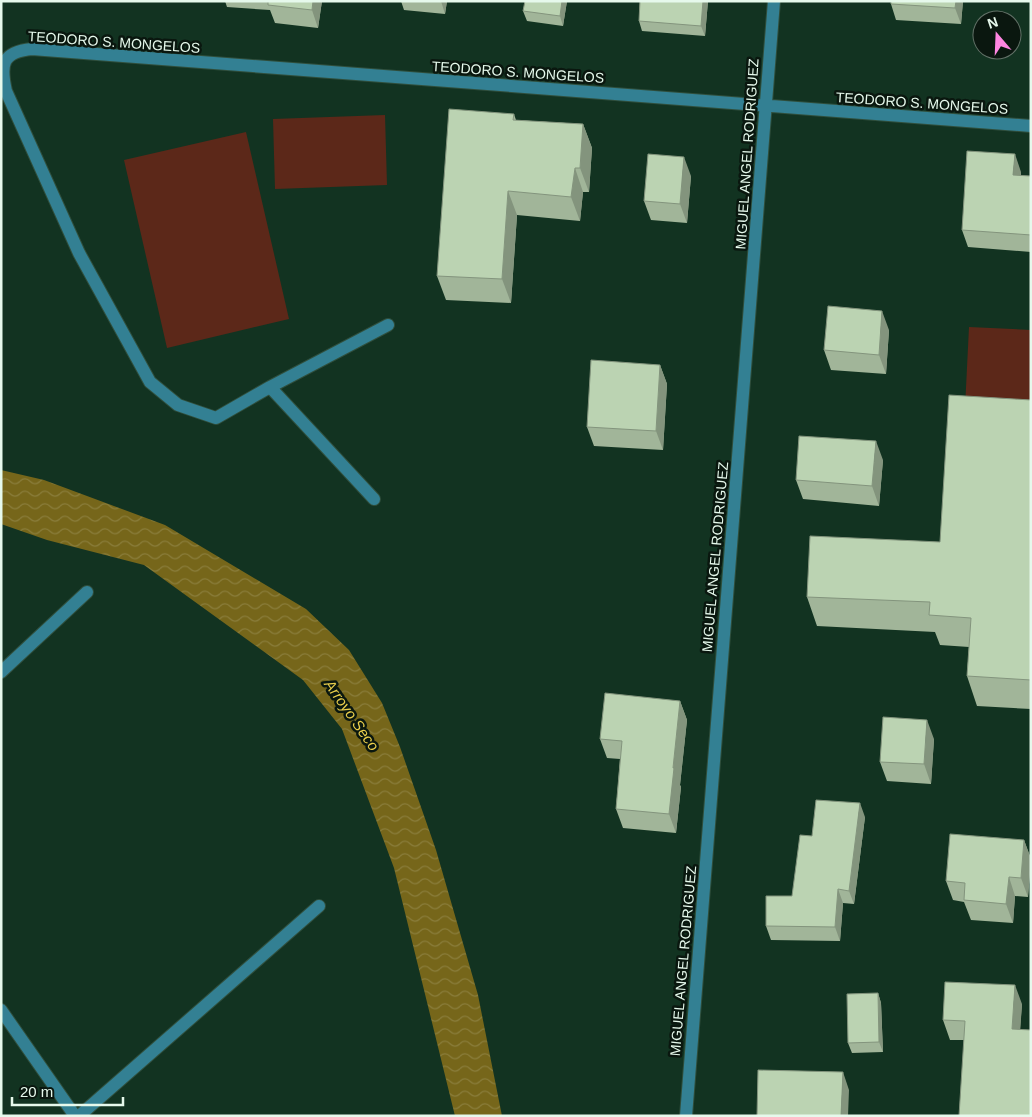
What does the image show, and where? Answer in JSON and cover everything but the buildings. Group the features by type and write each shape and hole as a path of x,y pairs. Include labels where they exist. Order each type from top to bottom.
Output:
{"street":[{"name":"MIGUEL ANGEL RODRIGUEZ","path":"686,1116 774,1"},
{"name":"TEODORO S. MONGELOS","path":"270,387 216,418 178,406 150,382 79,253 10,100 1,72 6,59 18,51 32,49 1031,126"},
{"path":"374,499 270,387 388,325"},
{"path":"1,672 87,592"},
{"path":"79,1116 319,906"},
{"path":"1,1010 75,1116"}],"shaded area":[{"path":"385,115 387,185 275,189 273,119"},
{"path":"246,132 289,319 167,348 124,160"},
{"path":"969,327 1031,330 1031,412 965,408"}],"water":[{"name":"Arroyo Seco","path":"1,470 44,480 165,525 306,609 349,650 382,703 400,747 436,850 478,995 502,1116 455,1116 394,868 342,729 303,680 144,565 47,540 1,524"}]}
